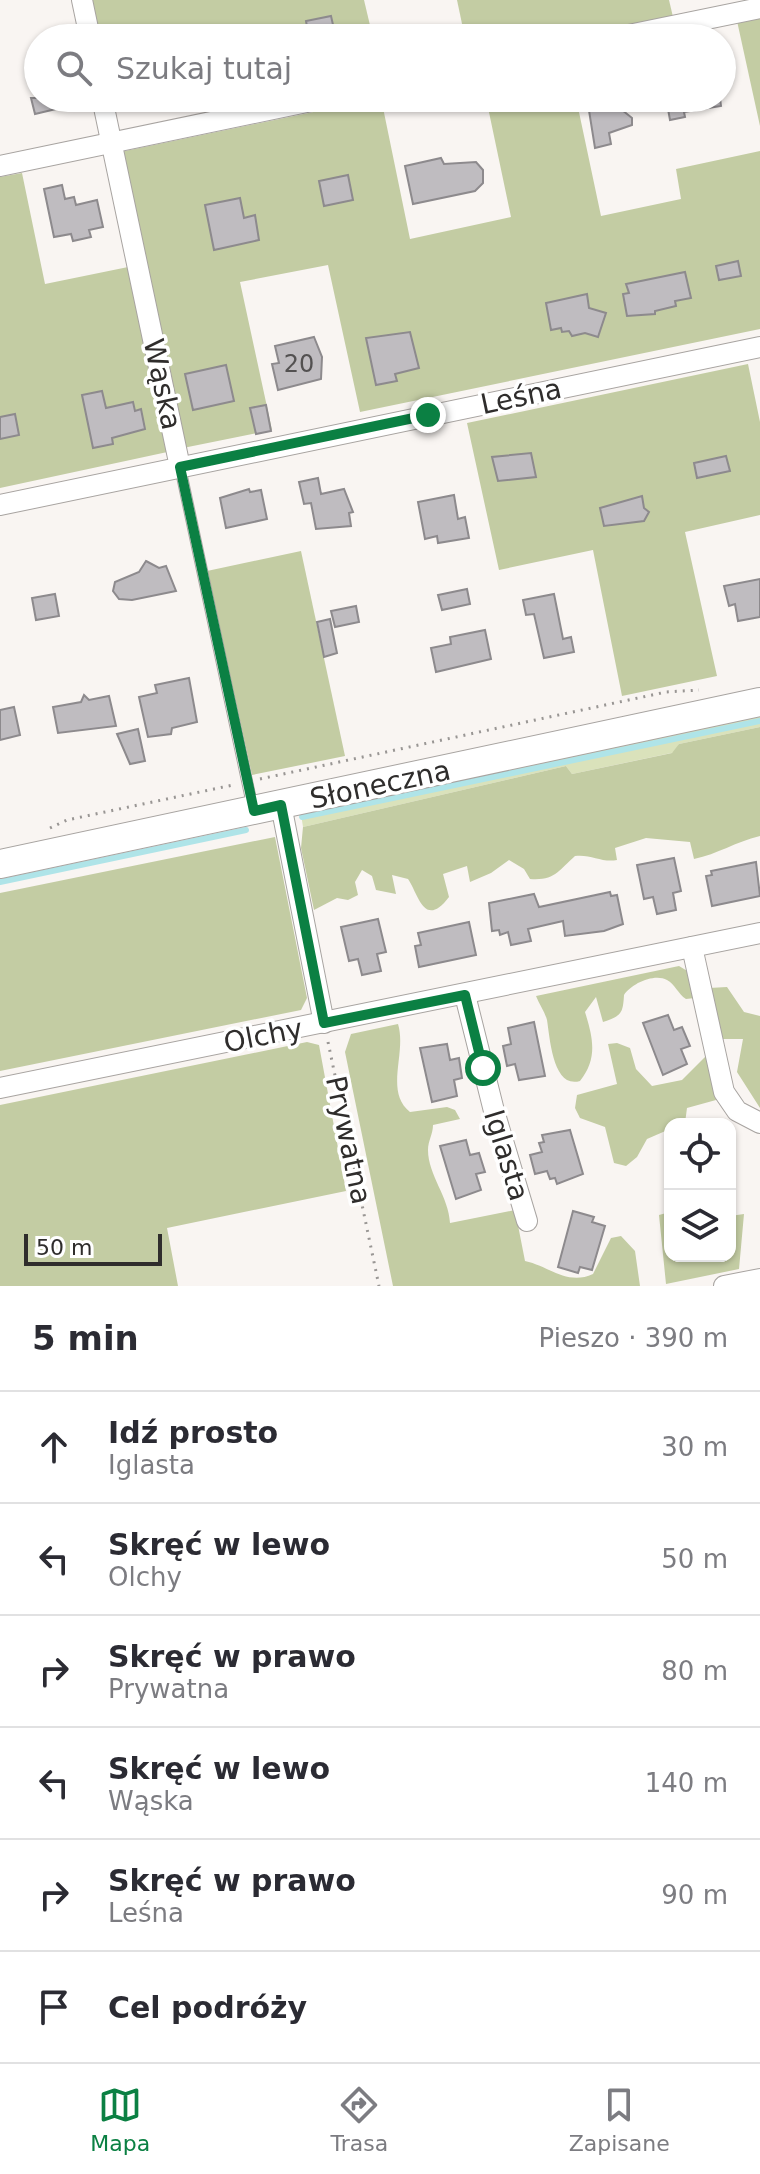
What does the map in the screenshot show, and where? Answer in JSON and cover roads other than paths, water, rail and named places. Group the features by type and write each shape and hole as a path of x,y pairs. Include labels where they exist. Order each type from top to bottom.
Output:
{"main road":[{"name":"Słoneczna","path":"0,864 760,702"}],"street":[{"path":"82,0 87,24"},
{"path":"682,24 760,8"},
{"name":"Wąska","path":"105,112 180,467"},
{"path":"0,166 259,112"},
{"name":"Leśna","path":"0,505 760,347"},
{"path":"267,808 324,1023"},
{"name":"Olchy","path":"0,1088 760,933"},
{"path":"692,947 724,1092 737,1111 760,1123"},
{"name":"Iglasta","path":"465,995 494,1111 527,1221"},
{"path":"724,1286 760,1279"}],"lane":[{"name":"Wąska","path":"180,467 248,782 267,808"}],"waterway":[{"path":"302,817 760,721"},
{"path":"0,882 246,830"}]}
